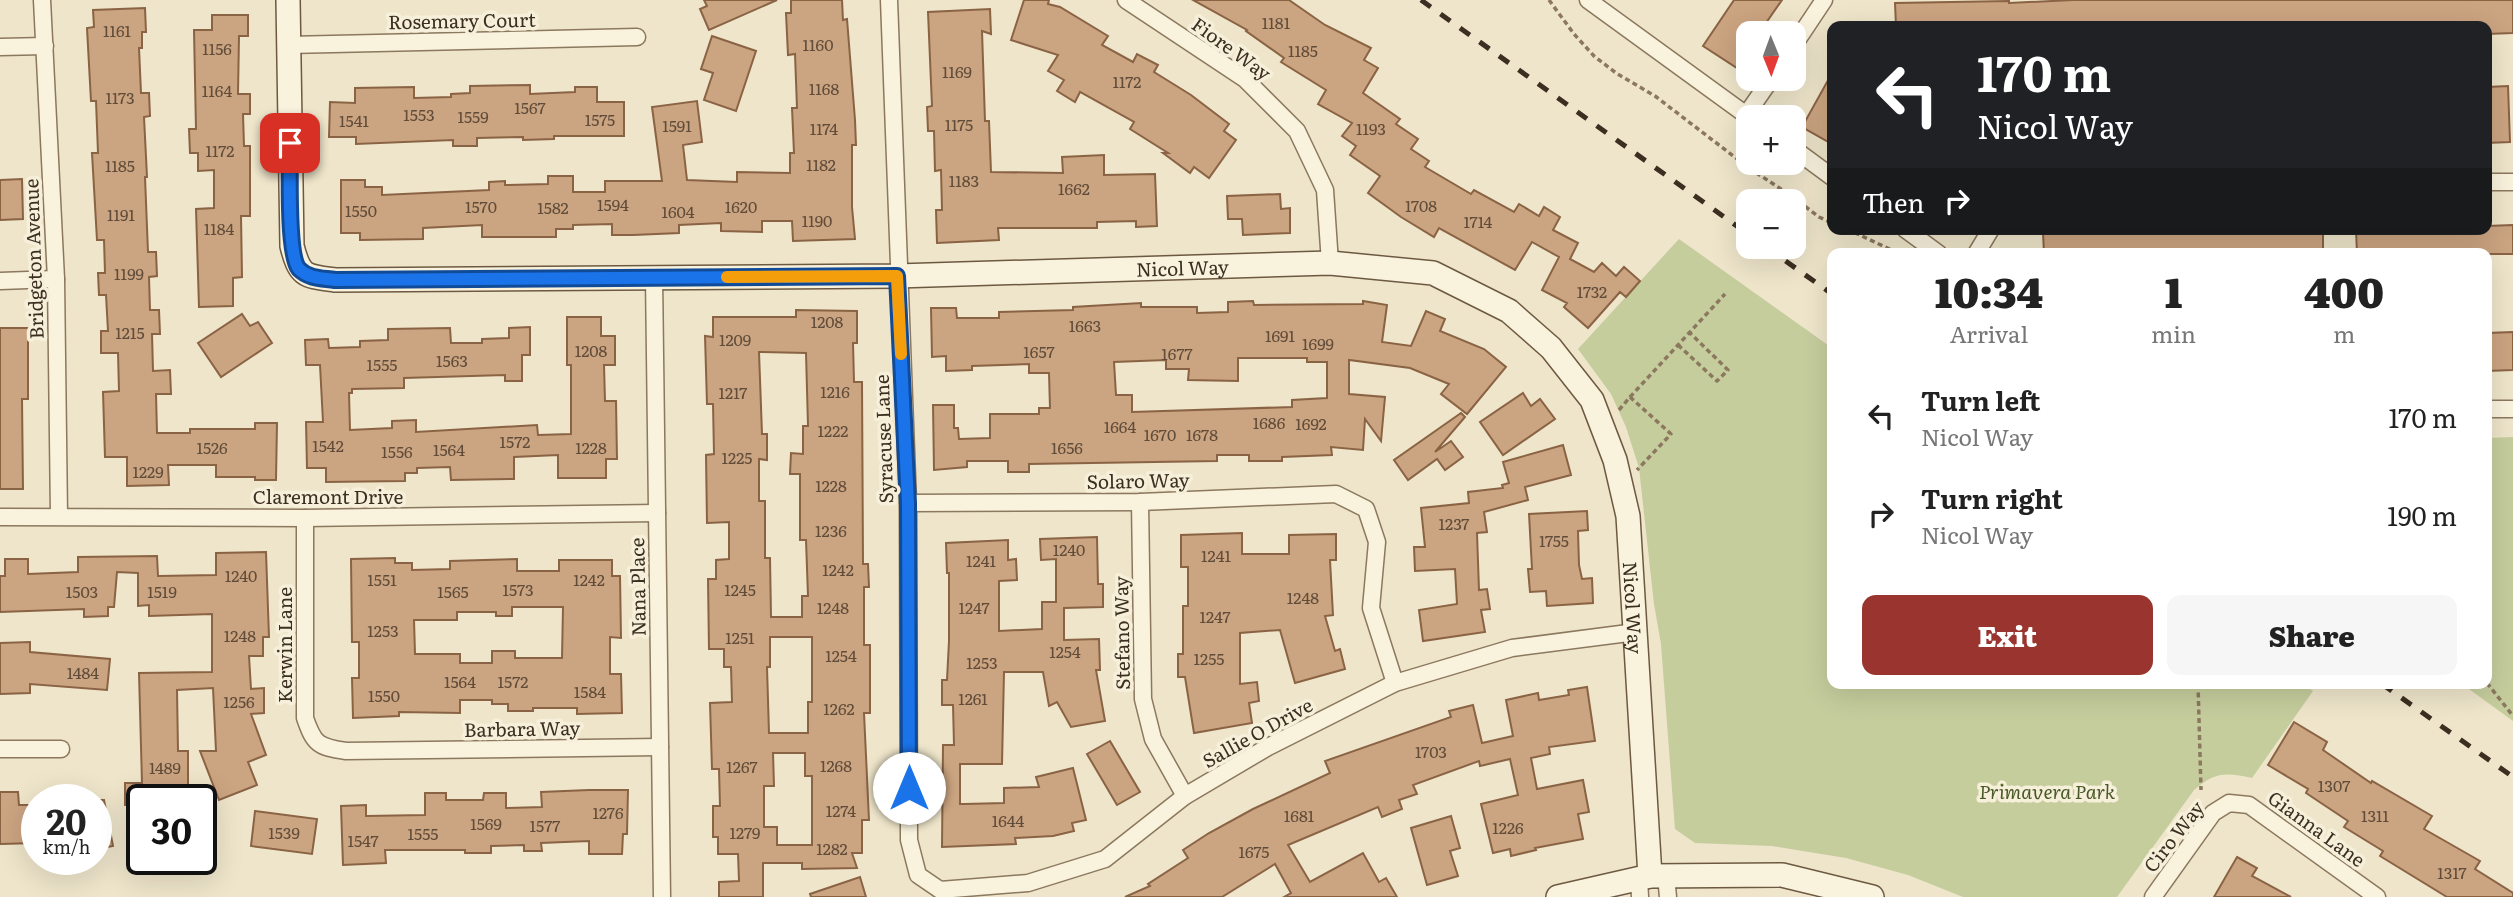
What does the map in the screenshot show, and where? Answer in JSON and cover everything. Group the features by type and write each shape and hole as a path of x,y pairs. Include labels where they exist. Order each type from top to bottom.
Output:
{"street":[{"name":"Bridgeton Avenue","path":"42,0 56,279 59,516"},
{"name":"Nicol Way","path":"288,0 292,246 297,267 310,277 335,280 897,276 1330,263 1433,273 1508,311 1551,348 1592,400 1615,460 1628,516 1653,885"},
{"name":"Syracuse Lane","path":"889,0 897,276 908,503 909,840 918,875"},
{"name":"Fiore Way","path":"1126,0 1245,79 1297,131 1325,190 1330,263"},
{"path":"1588,0 1736,107"},
{"path":"1806,27 1824,0"},
{"name":"Rosemary Court","path":"288,45 637,37"},
{"path":"0,47 45,46"},
{"path":"1806,158 1827,173"},
{"path":"2492,182 2513,182"},
{"path":"1913,235 1931,248"},
{"name":"Nana Place","path":"654,277 662,897"},
{"path":"0,281 56,279"},
{"path":"2492,409 2513,409"},
{"name":"Solaro Way","path":"908,503 1140,502 1336,494 1366,509 1377,542 1371,608 1395,683"},
{"name":"Stefano Way","path":"1140,502 1143,699 1153,739 1185,796"},
{"name":"Claremont Drive","path":"0,517 304,518 657,513"},
{"name":"Kerwin Lane","path":"304,518 305,718 312,738 324,748 384,751"},
{"name":"Sallie O Drive","path":"918,875 940,890 1028,883 1105,859 1185,796 1268,747 1395,683 1512,649 1636,632"},
{"name":"Barbara Way","path":"384,751 660,747"},
{"path":"0,750 61,749"},
{"name":"Ciro Way","path":"2153,897 2213,813 2229,803"},
{"name":"Gianna Lane","path":"2229,803 2249,805 2377,897"},
{"path":"1558,897 1653,885 1782,875 1872,897"}],"path":[{"path":"1549,0 1594,56 1616,73 1655,96 1686,122 1827,221"},
{"path":"1860,235 1887,248"},
{"path":"1615,414 1725,294"},
{"path":"1678,345 1717,381 1728,369 1690,332"},
{"path":"1630,397 1671,434 1636,472"},
{"path":"2199,689 2202,790"},
{"path":"2492,689 2513,716"}],"green space":[{"name":"Primavera Park","path":"1679,239 1827,344 1827,689 2313,691 2252,778 2221,775 2194,790 2117,897 1963,897 1908,875 1846,858 1772,846 1695,843 1675,829 1661,644 1639,468 1626,427 1611,394 1578,349"},
{"path":"2513,437 2513,721 2469,689 2492,689 2492,438"}],"building":[{"path":"704,0 777,0 709,30 700,9 707,6"},
{"path":"791,0 842,0 843,20 847,19 855,120 856,145 852,145 852,207 855,239 793,241 792,221 762,221 762,232 721,231 721,223 679,225 679,233 633,235 612,235 612,224 573,225 573,229 556,229 556,237 482,237 482,225 423,228 423,239 360,240 360,233 341,233 341,180 365,180 365,187 382,187 382,195 489,190 489,182 505,181 505,185 548,184 548,176 573,176 573,192 605,192 605,181 662,181 652,107 697,101 702,142 683,145 687,180 737,182 737,172 790,173 790,153 794,153 792,108 797,108 795,54 788,55 786,13 791,13"},
{"path":"1024,0 1049,0 1048,4 1060,7 1108,36 1102,45 1133,62 1137,54 1158,65 1154,72 1191,95 1229,124 1224,131 1236,140 1209,178 1194,167 1190,173 1163,153 1168,153 1130,129 1134,122 1080,92 1075,102 1057,91 1064,80 1048,71 1058,55 1011,40"},
{"path":"1193,0 1289,0 1325,25 1371,48 1364,60 1378,68 1363,93 1400,119 1396,124 1418,139 1411,149 1429,161 1425,167 1471,194 1474,190 1514,212 1519,204 1539,216 1544,207 1560,217 1553,230 1578,243 1570,259 1594,272 1602,263 1616,276 1624,267 1640,281 1626,297 1620,292 1588,328 1564,307 1567,303 1542,290 1559,257 1532,242 1515,270 1439,228 1434,237 1401,217 1368,193 1380,176 1350,155 1356,146 1342,136 1352,123 1318,104 1326,90 1281,62 1284,58 1247,30"},
{"path":"1734,0 1782,0 1767,21 1736,21 1736,67 1703,46"},
{"path":"2073,0 2513,0 2513,33 2492,34 2492,21 1896,21 1895,3"},
{"path":"145,8 146,32 142,32 142,48 139,48 141,93 149,93 150,116 144,117 148,252 156,252 157,276 149,277 150,310 159,310 160,334 152,334 153,371 170,370 171,394 156,394 157,433 190,433 190,429 255,429 255,423 277,423 276,480 216,477 216,465 168,465 169,485 127,486 127,457 105,457 103,392 119,391 118,353 101,353 101,331 108,331 106,295 99,295 98,273 105,273 104,240 97,240 92,153 98,153 96,101 91,101 87,28 94,27 93,10"},
{"path":"990,9 991,34 982,31 985,121 989,121 991,172 1063,173 1062,157 1104,155 1104,175 1155,174 1157,226 1136,227 1136,221 1097,222 1097,228 998,228 999,240 937,243 936,210 942,210 941,170 935,171 934,131 928,131 927,107 932,106 928,12"},
{"path":"212,15 248,15 248,36 239,36 238,94 250,94 250,114 243,114 244,146 250,146 250,216 241,216 242,277 233,278 233,306 199,307 196,209 214,208 214,170 198,171 198,153 190,153 189,129 196,129 194,30 212,30"},
{"path":"712,36 756,51 736,111 704,100 713,73 701,69"},
{"path":"1827,82 1827,141 1806,129 1806,120"},
{"path":"530,85 530,94 575,92 575,87 597,87 597,102 624,102 624,136 554,136 554,139 523,140 523,137 477,138 477,146 453,146 453,140 356,144 356,137 329,137 330,102 355,103 355,88 414,87 414,98 451,97 451,94 470,93 470,86"},
{"path":"2508,86 2510,142 2492,143 2492,87"},
{"path":"22,179 23,219 0,220 0,180"},
{"path":"1280,194 1281,209 1290,208 1290,233 1243,235 1242,219 1228,219 1227,196"},
{"path":"2513,225 2513,254 2492,254 2492,248 2357,248 2356,235 2492,235 2492,226"},
{"path":"2043,235 2323,235 2323,248 2044,248"},
{"path":"1253,301 1254,305 1363,304 1363,301 1387,305 1382,342 1411,346 1426,311 1445,319 1440,331 1484,349 1506,367 1467,414 1441,394 1449,384 1410,368 1349,360 1349,394 1385,397 1381,441 1365,419 1363,450 1331,447 1332,455 1282,457 1282,461 1249,461 1249,455 1217,455 1217,461 1029,464 1029,472 1008,472 1008,461 967,461 967,467 934,470 933,405 954,405 954,428 958,428 959,439 990,438 990,414 1039,414 1039,408 1050,408 1049,373 1029,373 1029,364 972,366 972,370 946,371 946,356 932,357 931,308 956,308 957,318 999,318 999,312 1073,310 1073,307 1141,303 1141,307 1197,307 1197,313 1228,312 1228,302","holes":["1238,358 1307,358 1307,362 1327,362 1327,398 1292,400 1292,407 1132,412 1132,395 1116,395 1114,362 1166,360 1166,369 1189,369 1188,380 1238,381"]},
{"path":"796,310 857,311 857,343 853,343 854,382 862,382 863,564 868,564 869,587 864,587 864,645 870,645 870,713 864,713 869,820 862,820 862,853 852,853 857,868 802,869 802,863 763,863 763,897 719,897 719,882 739,881 738,854 718,854 718,837 713,837 713,806 720,806 719,769 712,769 710,703 732,702 731,667 724,667 724,649 709,649 708,579 716,579 716,560 729,559 729,522 707,523 706,455 714,454 713,404 707,404 705,336 713,337 713,317 796,317","holes":["759,352 806,353 808,426 803,426 803,454 791,453 790,474 800,474 800,540 806,540 808,596 802,596 802,617 771,617 770,558 765,558 765,501 759,501 759,459 767,460 767,434 762,434","770,637 812,637 812,702 808,702 808,733 769,733 767,667 770,667","773,753 805,753 805,776 812,776 812,845 777,845 777,827 764,827 764,786 774,786"]},
{"path":"242,314 250,326 258,322 272,343 221,377 198,343"},
{"path":"567,317 601,317 601,336 615,336 615,365 604,365 605,401 616,401 617,459 606,459 606,478 558,478 558,455 514,457 514,479 451,480 450,467 417,468 417,473 405,473 405,481 326,482 326,468 307,468 306,422 323,422 320,365 306,365 305,340 328,339 329,348 360,347 360,341 388,340 388,329 450,328 451,343 482,343 482,339 509,338 509,328 530,327 530,355 522,355 522,381 505,381 505,375 404,378 404,388 352,389 352,393 349,393 350,430 392,428 392,421 416,420 416,432 537,425 538,435 571,434 571,365 567,365"},
{"path":"0,328 28,328 28,399 22,399 23,489 0,489"},
{"path":"2513,332 2513,370 2492,371 2492,333"},
{"path":"1523,393 1531,406 1540,399 1555,419 1503,455 1480,422"},
{"path":"1461,413 1465,417 1435,452 1451,441 1463,457 1445,470 1437,459 1408,480 1394,460"},
{"path":"1563,445 1571,475 1525,487 1528,500 1484,512 1487,532 1477,533 1479,590 1487,589 1490,609 1481,610 1485,632 1423,641 1419,610 1457,604 1455,569 1415,571 1414,547 1425,547 1421,508 1469,503 1468,492 1503,488 1502,485 1509,483 1503,462"},
{"path":"1587,511 1588,530 1578,531 1579,565 1582,579 1592,578 1593,603 1547,606 1546,591 1530,592 1528,569 1532,569 1529,514"},
{"path":"1242,533 1242,554 1289,554 1289,535 1336,534 1336,560 1330,560 1333,615 1325,616 1335,651 1340,649 1345,669 1295,683 1280,630 1240,633 1240,684 1257,682 1259,701 1249,703 1252,723 1194,733 1185,677 1178,677 1178,654 1183,654 1183,606 1188,606 1188,567 1181,567 1181,535"},
{"path":"1097,537 1098,584 1103,584 1103,607 1064,608 1064,640 1099,639 1100,670 1096,670 1105,721 1071,727 1057,702 1049,706 1043,672 1004,672 1002,764 960,764 960,804 1004,803 1004,788 1039,787 1036,777 1073,768 1086,820 1072,823 1074,831 1053,836 1015,838 1016,844 942,847 943,745 954,745 953,705 942,705 942,680 947,680 949,641 946,543 1008,540 1008,560 1016,559 1017,580 999,581 999,631 1042,629 1042,602 1056,602 1056,559 1041,560 1040,539"},
{"path":"266,552 269,637 263,637 263,656 249,656 251,689 264,688 264,713 251,714 266,755 248,762 257,785 219,800 217,784 213,784 200,751 216,751 213,688 177,690 178,751 188,751 188,784 126,784 125,805 125,783 142,783 139,673 212,672 212,614 149,616 149,605 138,606 138,573 117,572 114,607 108,607 108,616 84,617 84,609 0,612 0,576 5,576 5,559 28,559 28,574 78,572 78,557 157,556 158,576 216,575 216,553"},
{"path":"395,558 395,563 412,563 412,570 450,569 450,561 517,559 517,571 559,571 559,560 612,560 612,576 620,576 621,638 610,637 610,674 621,674 622,713 577,714 577,708 508,711 508,704 492,704 492,700 460,700 460,713 399,712 399,716 353,718 352,678 359,678 359,642 352,642 351,559","holes":["512,607 563,607 562,658 515,658 515,651 492,651 492,663 460,663 460,654 415,654 414,620 457,620 457,612 496,612 496,616 512,616"]},
{"path":"30,642 30,652 110,659 107,690 30,684 30,693 0,694 0,643"},
{"path":"1587,687 1595,741 1549,747 1550,754 1531,758 1537,789 1583,780 1589,812 1578,814 1583,839 1535,848 1536,850 1511,856 1510,849 1493,853 1481,804 1518,795 1510,759 1480,766 1479,761 1413,785 1417,794 1399,800 1402,809 1382,817 1378,807 1288,845 1310,882 1363,853 1379,882 1386,878 1397,897 1284,897 1291,893 1275,864 1222,897 1125,897 1150,886 1148,884 1188,858 1183,850 1209,833 1330,773 1325,761 1451,717 1449,711 1473,705 1482,743 1513,736 1506,700 1538,693 1539,700 1569,695 1568,690"},
{"path":"2294,722 2327,742 2323,750 2371,783 2372,781 2432,816 2424,829 2480,861 2475,869 2513,893 2513,897 2447,897 2380,856 2383,851 2344,827 2348,821 2306,793 2308,789 2268,765"},
{"path":"1110,741 1140,792 1117,805 1087,754"},
{"path":"628,790 627,834 623,834 622,854 589,854 589,841 541,843 542,851 524,851 524,845 491,846 491,853 465,853 465,850 385,850 386,863 343,865 341,806 366,805 366,816 425,815 425,793 446,793 446,800 483,800 484,793 506,793 506,808 542,807 541,792"},
{"path":"0,792 18,792 21,805 21,843 0,844"},
{"path":"255,811 317,819 312,854 251,846"},
{"path":"1451,816 1460,848 1450,851 1458,876 1427,885 1411,828"},
{"path":"2237,857 2257,868 2252,876 2291,897 2214,897"},
{"path":"860,877 866,897 811,897 810,894"}],"railway":[{"path":"1421,0 1736,225"},
{"path":"1783,259 1827,290"},
{"path":"2389,689 2513,777"}],"slow traffic":[{"path":"727,277 897,276 901,354"}],"route":[{"path":"290,143 292,246 297,267 310,277 335,280 897,276 908,503 909,788"}]}
